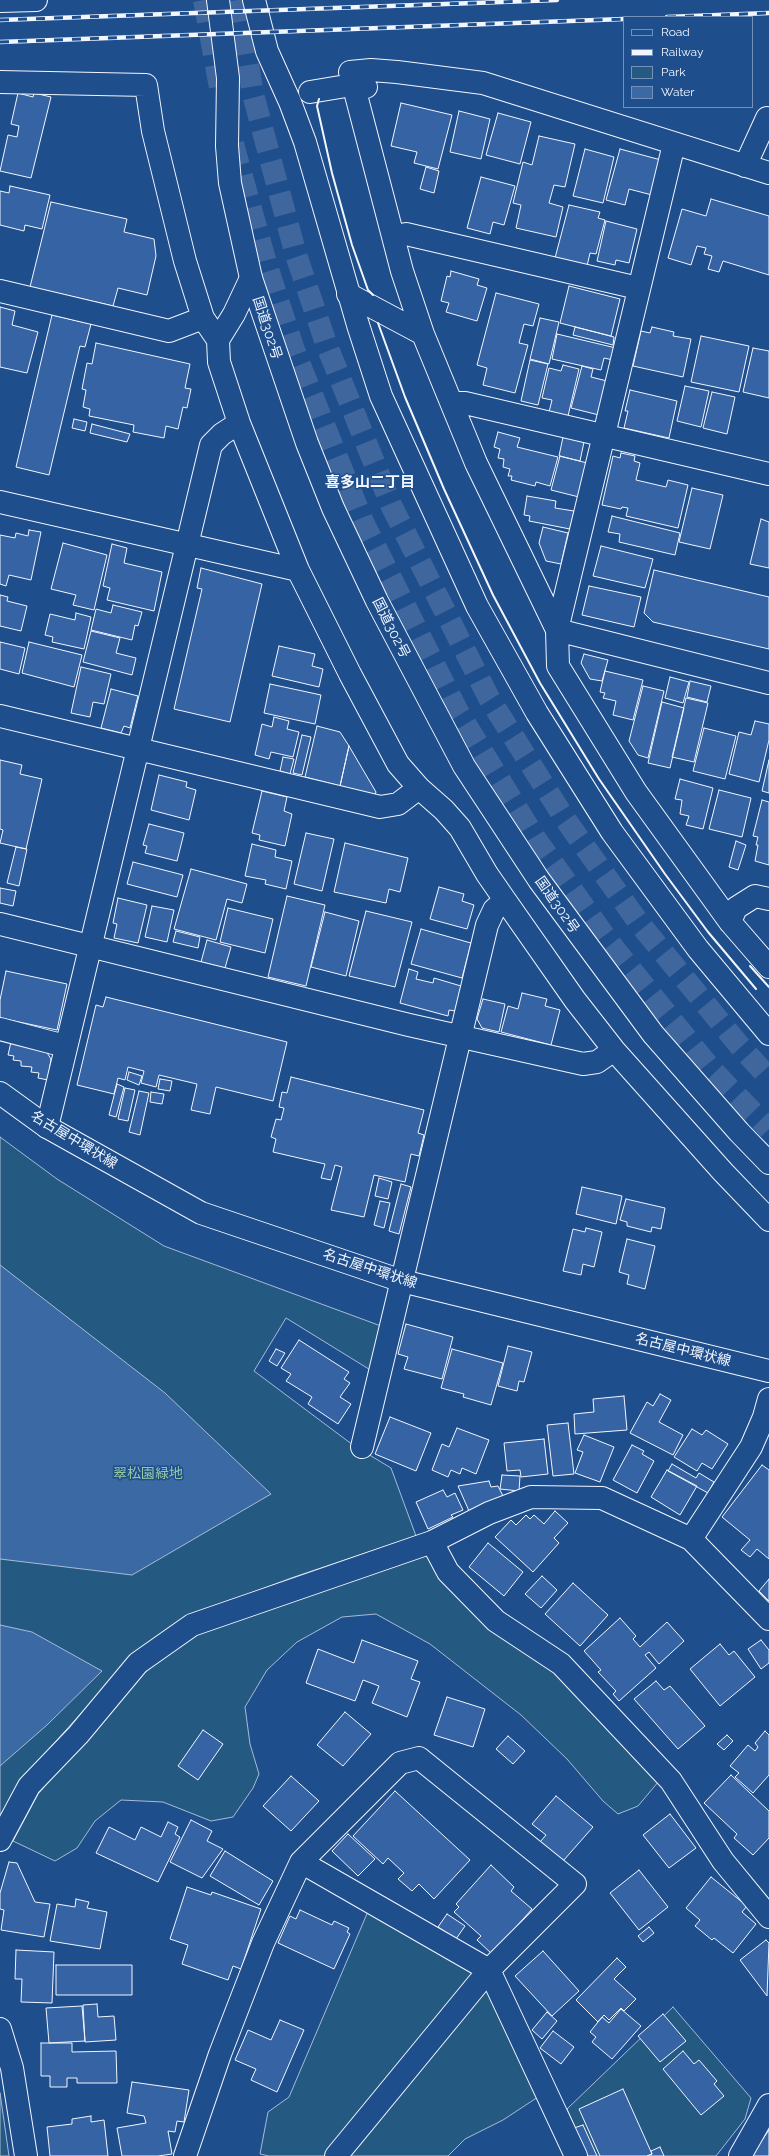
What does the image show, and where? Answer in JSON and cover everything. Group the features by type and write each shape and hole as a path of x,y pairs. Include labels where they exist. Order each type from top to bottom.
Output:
{"main road":[{"path":"0,1 36,0"},
{"name":"国道302号","path":"218,0 228,78 227,146 230,183 251,278 292,404 333,508 377,601 464,766 539,880 620,990 692,1079 769,1163"},
{"path":"254,0 267,51 290,102 305,142 348,294 381,396 476,606 512,671 612,832 698,949 769,1034"},
{"path":"769,173 483,83 371,70 350,72 360,86 393,236 402,271 423,334 476,464 557,630 769,683"},
{"path":"0,82 146,84 153,131 170,203 203,318 218,340"},
{"path":"310,92 360,86"},
{"path":"745,166 767,118"},
{"path":"674,144 638,288 605,434 557,630 558,666 636,792 730,922 769,967"},
{"path":"393,236 406,234 638,288"},
{"path":"251,278 234,314 218,340 218,362 239,423 298,570 350,674 398,764 419,788 444,810 460,828 505,900 575,1000 614,1050 723,1172 769,1220"},
{"path":"0,291 170,330 203,318"},
{"path":"348,294 423,334"},
{"path":"452,403 465,403 605,434 769,474"},
{"path":"47,1127 66,1046 92,948 211,445 222,434 239,423"},
{"path":"0,502 187,546 298,570"},
{"path":"0,716 380,807 398,804 419,788"},
{"path":"730,922 736,908 755,896 769,899"},
{"path":"362,1447 487,925 494,910 505,900"},
{"path":"0,924 92,948 409,1025 460,1035 583,1064 597,1062 614,1050"},
{"path":"0,1029 66,1046"},
{"name":"名古屋中環状線","path":"0,1092 47,1127 201,1213 402,1281 769,1371"},
{"path":"691,1539 751,1447 764,1417 769,1399"},
{"path":"0,1840 29,1786 78,1735 138,1663 192,1625 432,1542 489,1514 531,1497 602,1498 691,1539 769,1619"},
{"path":"432,1542 448,1572 496,1621 562,1664 671,1781 723,1861 769,1918"},
{"path":"185,2156 220,2054 243,1995 264,1943 301,1862 400,1763 419,1758 574,1884 489,1970 336,2156"},
{"path":"301,1862 489,1970 576,2156"},
{"path":"0,2029 12,2068 26,2156"},
{"path":"740,2156 769,2105"}],"green space":[{"name":"翠松園緑地","path":"0,1137 57,1179 164,1246 381,1326 372,1371 286,1318 254,1371 353,1445 391,1468 416,1536 294,1577 187,1617 130,1659 20,1781 0,1820"},
{"path":"428,1550 554,1668 659,1781 638,1806 618,1814 603,1801 567,1759 521,1715 430,1644 376,1614 342,1617 297,1642 267,1670 245,1707 250,1744 259,1774 253,1788 233,1817 211,1821 163,1802 121,1800 95,1821 77,1848 55,1861 13,1841 38,1794 144,1673 198,1632"},
{"path":"369,1909 480,1976 330,2156 269,2156 260,2154 268,2112 289,2097"},
{"path":"486,1982 538,2097 503,2120 465,2139 448,2156 342,2156"},
{"path":"673,2007 751,2098 745,2119 716,2156 588,2156 567,2109"},
{"path":"0,2093 9,2156 0,2156"}],"water":[{"path":"0,1265 165,1393 271,1494 132,1575 0,1559"},
{"path":"0,1625 32,1632 102,1671 47,1725 0,1766"}],"building":[{"path":"18,93 33,97 34,93 51,97 31,178 0,171 8,135 17,137 19,126 11,124"},
{"path":"401,103 452,115 438,169 414,163 417,152 391,146"},
{"path":"459,111 490,119 481,159 450,152"},
{"path":"498,113 531,122 520,164 486,155"},
{"path":"539,136 575,144 565,187 554,185 549,203 563,207 556,237 516,228 521,205 513,203 523,162 532,165"},
{"path":"585,149 614,157 603,203 573,196"},
{"path":"620,149 661,160 652,195 629,189 625,205 606,200"},
{"path":"426,167 439,171 434,193 420,189"},
{"path":"481,177 515,186 504,225 493,222 490,234 467,228"},
{"path":"10,186 50,195 42,229 25,225 24,231 0,225 0,191 9,193"},
{"path":"711,199 769,216 769,275 723,261 719,272 708,269 712,256 704,254 706,248 697,246 691,265 668,258 682,209 706,216"},
{"path":"51,202 127,219 124,232 154,239 156,256 147,295 118,288 113,306 30,287"},
{"path":"569,205 600,212 598,218 605,220 596,254 590,253 587,266 555,258"},
{"path":"606,221 637,229 629,263 616,260 615,265 597,261"},
{"path":"451,271 479,279 477,285 487,288 477,321 446,312 449,303 441,301 447,276 450,277"},
{"path":"569,286 620,299 611,336 560,323"},
{"path":"496,293 539,304 533,326 524,324 519,343 528,345 515,393 483,385 487,368 477,365"},
{"path":"0,307 15,311 12,325 38,332 27,373 0,367"},
{"path":"52,315 91,324 85,347 80,346 49,475 16,467"},
{"path":"540,318 559,322 549,364 530,359"},
{"path":"575,327 614,337 613,345 573,335"},
{"path":"652,327 674,332 673,336 691,339 683,377 633,366 641,331 650,333"},
{"path":"557,334 616,348 613,360 604,358 601,370 552,359"},
{"path":"701,336 749,346 739,392 691,382"},
{"path":"96,343 190,364 185,388 191,389 187,408 183,407 178,429 166,426 164,438 133,432 134,425 89,416 90,409 83,407 86,390 82,389 87,363 92,364"},
{"path":"753,348 769,351 769,398 743,392"},
{"path":"530,360 548,364 538,405 521,401"},
{"path":"563,365 579,369 568,416 549,412 552,400 542,398 549,368 561,371"},
{"path":"582,366 593,369 591,377 607,381 599,415 571,408"},
{"path":"685,386 709,391 701,427 677,421"},
{"path":"630,390 677,401 669,438 624,428 628,411 625,411"},
{"path":"712,392 735,397 727,434 703,428"},
{"path":"74,419 87,422 85,431 72,428"},
{"path":"92,424 130,434 127,442 90,433"},
{"path":"498,432 520,438 517,447 558,457 550,486 536,482 535,486 511,480 512,476 508,476 510,469 503,467 504,459 498,458 500,449 494,447"},
{"path":"563,437 584,442 580,461 559,456"},
{"path":"621,453 635,456 634,461 640,463 636,480 666,487 668,480 688,485 678,528 626,516 628,508 622,507 621,509 602,505 613,456 620,458"},
{"path":"560,456 587,463 579,497 551,490"},
{"path":"692,488 723,495 710,549 679,542"},
{"path":"527,496 556,501 555,508 574,511 570,529 529,521 530,516 524,515"},
{"path":"612,516 680,533 675,555 619,542 620,534 608,532"},
{"path":"761,519 769,522 769,568 750,564"},
{"path":"543,527 568,533 561,564 546,561 539,543"},
{"path":"29,530 41,532 31,580 9,575 6,586 0,584 0,535 15,538 16,533 28,536"},
{"path":"63,543 107,555 94,610 73,605 76,595 51,589"},
{"path":"112,544 127,548 124,563 162,572 154,611 107,600 110,588 103,586"},
{"path":"601,546 653,559 645,588 593,576"},
{"path":"201,568 262,584 230,722 174,709 202,589 197,588"},
{"path":"654,570 769,597 769,649 653,622 644,613"},
{"path":"589,586 641,597 634,627 582,615"},
{"path":"0,595 8,597 7,601 27,606 21,631 0,626"},
{"path":"113,605 142,612 138,626 135,625 132,640 91,630 96,609 111,613"},
{"path":"76,613 91,617 84,649 52,642 53,637 45,635 50,614 75,620"},
{"path":"91,631 120,638 116,653 136,658 132,675 83,662"},
{"path":"0,642 25,648 19,674 0,669"},
{"path":"29,642 82,655 74,687 22,673"},
{"path":"279,646 315,654 312,666 323,669 319,687 272,676"},
{"path":"584,654 608,660 602,681 590,679 581,663"},
{"path":"81,667 111,674 104,704 93,702 90,717 71,713"},
{"path":"605,671 643,680 633,720 613,715 616,701 603,698 605,693 600,692"},
{"path":"670,677 689,682 683,703 665,698"},
{"path":"690,681 711,686 707,702 687,697"},
{"path":"270,684 321,695 315,724 264,713"},
{"path":"643,686 664,691 648,758 638,755 629,741"},
{"path":"111,689 138,696 130,728 124,726 121,733 101,728"},
{"path":"686,698 708,703 694,762 672,757"},
{"path":"662,702 684,708 670,768 648,763"},
{"path":"274,717 289,721 287,729 299,732 293,757 271,752 269,759 255,755 262,724 272,727"},
{"path":"755,721 769,724 769,740 759,782 729,774 739,732 751,735"},
{"path":"317,726 340,732 349,746 340,786 305,777"},
{"path":"704,728 736,736 725,779 693,771"},
{"path":"302,735 311,737 302,775 293,773"},
{"path":"349,746 376,792 375,795 340,786"},
{"path":"283,757 294,759 290,774 280,771"},
{"path":"0,760 22,765 20,774 42,779 26,849 0,843 3,830 0,829"},
{"path":"769,760 769,793 762,791"},
{"path":"159,775 187,782 186,787 196,790 189,820 151,810"},
{"path":"680,779 713,788 703,829 686,825 689,816 680,814 682,800 675,799"},
{"path":"719,790 751,798 742,837 709,829"},
{"path":"262,791 287,797 284,811 292,814 285,846 259,840 260,835 252,833"},
{"path":"762,800 769,802 769,865 755,861 758,837 753,836"},
{"path":"149,824 184,833 177,861 145,853 147,846 143,845"},
{"path":"306,833 334,839 322,891 294,884"},
{"path":"736,841 746,845 738,870 729,867"},
{"path":"345,843 408,858 400,892 389,889 386,903 334,892"},
{"path":"252,844 276,850 275,857 292,861 286,889 265,884 266,880 245,876"},
{"path":"16,847 27,849 19,886 7,883"},
{"path":"133,862 183,875 177,897 127,884"},
{"path":"191,869 247,884 242,903 227,899 216,940 174,929"},
{"path":"439,887 464,894 462,901 474,905 467,929 430,919"},
{"path":"0,888 16,891 13,906 0,903"},
{"path":"287,896 325,905 306,986 268,977"},
{"path":"118,898 147,905 138,943 114,938 117,924 113,923"},
{"path":"152,906 174,910 167,942 145,937"},
{"path":"228,908 273,919 265,953 220,942"},
{"path":"366,911 412,922 395,987 349,976"},
{"path":"325,912 359,921 346,976 311,967"},
{"path":"421,929 471,943 462,978 411,964"},
{"path":"176,931 200,937 198,948 173,942"},
{"path":"207,940 231,947 225,968 201,962"},
{"path":"409,969 418,972 416,979 433,983 434,978 461,986 455,1011 449,1010 448,1016 400,1003"},
{"path":"6,971 67,984 57,1030 0,1018 0,1000"},
{"path":"522,993 547,999 545,1006 560,1010 551,1045 501,1032 508,1006 518,1009"},
{"path":"106,997 287,1042 273,1101 216,1087 210,1114 191,1110 197,1084 159,1075 156,1087 141,1083 144,1071 128,1067 125,1080 118,1078 114,1094 77,1085 96,1005 103,1007"},
{"path":"483,999 505,1004 499,1032 482,1028 477,1019"},
{"path":"11,1042 46,1051 51,1059 48,1080 38,1078 39,1073 31,1072 32,1067 21,1066 21,1061 13,1060 14,1056 8,1055"},
{"path":"129,1072 142,1076 139,1085 127,1080"},
{"path":"291,1077 424,1110 418,1133 424,1135 419,1156 411,1154 405,1182 374,1175 364,1217 331,1210 342,1167 335,1165 331,1180 321,1178 325,1164 273,1152 276,1139 271,1137 276,1119 281,1120 284,1108 279,1107 282,1092 287,1093"},
{"path":"160,1079 172,1081 170,1091 158,1089"},
{"path":"117,1084 124,1087 116,1117 109,1115"},
{"path":"125,1088 135,1090 128,1121 118,1119"},
{"path":"139,1091 149,1093 140,1135 129,1132"},
{"path":"151,1092 164,1094 162,1104 150,1102"},
{"path":"379,1178 392,1182 388,1199 375,1196"},
{"path":"401,1184 411,1187 399,1234 389,1231"},
{"path":"582,1187 622,1196 616,1224 576,1214"},
{"path":"626,1199 665,1208 661,1229 652,1227 651,1232 627,1226 627,1222 620,1220"},
{"path":"380,1201 390,1203 384,1228 374,1225"},
{"path":"586,1228 602,1232 594,1267 583,1264 581,1275 563,1271 573,1229 585,1232"},
{"path":"627,1239 655,1246 645,1289 627,1284 629,1275 619,1272"},
{"path":"406,1324 453,1337 442,1379 404,1369 408,1357 398,1354"},
{"path":"299,1340 349,1372 344,1379 350,1383 340,1397 351,1404 338,1424 308,1404 312,1397 286,1381 291,1374 281,1368"},
{"path":"508,1346 532,1352 524,1382 519,1381 517,1391 498,1386"},
{"path":"276,1349 285,1353 277,1366 269,1361"},
{"path":"452,1349 503,1363 491,1405 463,1397 464,1394 441,1388"},
{"path":"660,1394 671,1400 659,1422 683,1435 673,1455 630,1433 647,1402 653,1406"},
{"path":"624,1396 627,1430 575,1434 574,1414 594,1412 593,1399"},
{"path":"390,1417 431,1433 416,1471 375,1454"},
{"path":"568,1423 574,1474 553,1476 547,1425"},
{"path":"457,1428 489,1440 476,1474 462,1468 460,1474 451,1470 448,1477 432,1470 442,1444 449,1447"},
{"path":"692,1429 702,1435 706,1430 728,1444 712,1469 702,1463 697,1471 674,1457"},
{"path":"584,1435 614,1447 600,1482 575,1473 583,1452 577,1450"},
{"path":"544,1439 548,1474 521,1477 520,1470 507,1471 504,1443"},
{"path":"632,1445 644,1451 642,1454 654,1461 637,1493 613,1480"},
{"path":"672,1464 696,1478 699,1473 714,1482 708,1493 668,1471"},
{"path":"762,1465 769,1470 769,1559 757,1549 750,1557 741,1550 750,1540 722,1517"},
{"path":"667,1470 697,1486 680,1515 651,1497"},
{"path":"502,1475 520,1476 519,1491 500,1489"},
{"path":"489,1481 491,1487 498,1486 503,1496 469,1511 458,1486"},
{"path":"443,1490 447,1497 455,1493 463,1510 451,1515 453,1517 428,1529 416,1502"},
{"path":"555,1511 568,1523 554,1538 559,1543 533,1572 495,1537 511,1520 516,1525 526,1515 530,1519 534,1515 544,1524"},
{"path":"488,1543 523,1572 504,1596 469,1567"},
{"path":"542,1576 557,1590 541,1608 525,1594"},
{"path":"769,1579 769,1601 759,1591"},
{"path":"573,1583 608,1615 580,1646 545,1614"},
{"path":"620,1618 636,1636 633,1639 640,1647 667,1622 684,1641 659,1664 649,1652 645,1655 656,1668 619,1701 613,1694 616,1691 598,1672 601,1670 584,1651"},
{"path":"362,1640 418,1661 411,1679 420,1682 407,1717 372,1703 379,1686 363,1680 355,1701 306,1683 318,1649 354,1663"},
{"path":"761,1640 769,1650 769,1663 761,1669 748,1649"},
{"path":"720,1644 729,1655 734,1651 755,1677 720,1706 690,1669"},
{"path":"656,1681 664,1690 670,1686 705,1726 678,1749 634,1699"},
{"path":"447,1697 485,1709 473,1747 434,1735"},
{"path":"345,1712 371,1734 343,1766 317,1745"},
{"path":"203,1730 223,1744 198,1780 178,1766"},
{"path":"765,1731 769,1735 769,1775 753,1793 735,1777 739,1773 730,1766 748,1745 755,1751 758,1747 755,1743"},
{"path":"727,1735 733,1741 724,1750 717,1744"},
{"path":"508,1736 525,1751 513,1764 496,1749"},
{"path":"731,1775 769,1811 769,1838 753,1855 734,1838 737,1834 704,1803"},
{"path":"291,1776 319,1801 291,1831 263,1806"},
{"path":"395,1791 470,1860 434,1899 419,1884 412,1891 398,1879 404,1873 388,1858 383,1864 353,1836"},
{"path":"556,1796 593,1827 563,1861 540,1842 546,1835 532,1824"},
{"path":"670,1814 696,1848 669,1868 643,1835"},
{"path":"191,1820 212,1831 207,1841 223,1849 202,1878 170,1862"},
{"path":"168,1822 178,1827 175,1834 180,1837 158,1882 96,1853 109,1827 135,1840 141,1827 161,1837"},
{"path":"348,1834 375,1859 358,1876 332,1851"},
{"path":"225,1851 273,1881 259,1905 210,1876"},
{"path":"9,1862 17,1863 35,1902 50,1904 44,1937 1,1930 4,1910 0,1909 0,1893"},
{"path":"491,1865 514,1887 511,1891 532,1909 492,1954 477,1940 481,1936 454,1912 459,1907 456,1904"},
{"path":"639,1870 668,1907 639,1930 610,1893"},
{"path":"711,1877 747,1906 742,1912 756,1924 733,1953 714,1938 712,1940 695,1926 700,1920 686,1908"},
{"path":"187,1887 211,1895 212,1892 261,1909 241,1969 233,1966 228,1980 182,1964 188,1945 170,1939"},
{"path":"76,1899 89,1902 87,1908 107,1912 100,1949 50,1941 57,1904 75,1907"},
{"path":"300,1910 332,1925 334,1921 349,1928 347,1932 350,1934 334,1969 278,1943 290,1916 296,1919"},
{"path":"447,1914 465,1926 456,1939 438,1927"},
{"path":"649,1927 654,1933 643,1942 638,1936"},
{"path":"766,1940 769,1943 767,1996 740,1960"},
{"path":"16,1950 54,1952 52,2003 21,2002 22,1979 15,1979"},
{"path":"543,1951 579,1991 552,2016 515,1976"},
{"path":"617,1958 626,1967 614,1979 636,1999 624,2011 621,2008 609,2020 604,2015 598,2022 576,2000"},
{"path":"56,1965 132,1965 132,1995 56,1995"},
{"path":"97,2004 98,2017 114,2016 116,2040 85,2042 83,2005"},
{"path":"82,2006 85,2041 49,2043 46,2008"},
{"path":"621,2009 641,2026 612,2059 592,2042 596,2037 590,2032 602,2017 609,2023"},
{"path":"547,2012 557,2021 542,2039 532,2030"},
{"path":"663,2014 686,2041 660,2062 638,2036"},
{"path":"280,2020 304,2030 277,2092 251,2080 256,2069 235,2060 248,2030 271,2040"},
{"path":"553,2031 574,2047 561,2064 540,2048"},
{"path":"41,2043 72,2043 72,2052 116,2051 117,2083 77,2083 77,2078 67,2078 67,2087 50,2087 50,2076 41,2076"},
{"path":"683,2051 694,2064 699,2060 717,2081 714,2084 724,2096 701,2115 663,2069"},
{"path":"132,2082 189,2090 184,2122 177,2121 175,2132 168,2131 172,2154 158,2156 122,2156 117,2128 146,2123 144,2116 127,2113"},
{"path":"623,2089 652,2154 647,2156 600,2156 579,2109"},
{"path":"91,2116 91,2122 104,2120 108,2156 50,2156 47,2127 72,2124 72,2119"},
{"path":"583,2125 597,2156 587,2156 574,2128"},
{"path":"769,2130 769,2156 751,2156"},
{"path":"660,2147 664,2156 647,2156 652,2154 651,2151"}],"tunnel":[{"path":"204,0 221,93"},
{"path":"237,0 253,94 296,255 327,346 392,507 489,698 565,819 639,923 739,1045 769,1078"},
{"path":"233,144 266,263 294,350 363,522 457,710 535,838 609,942 711,1069 769,1129"}],"railway":[{"path":"0,20 557,0"},
{"path":"692,16 769,13"},
{"path":"0,42 623,19"}],"wall":[{"path":"319,99 317,106 332,173 352,245 368,290 373,295"},
{"path":"378,323 405,397 444,489 493,595 540,683 599,779 665,874 708,932 756,989"},
{"path":"750,966 769,987"}],"district":[{"name":"喜多山二丁目","path":"370,482"}]}
